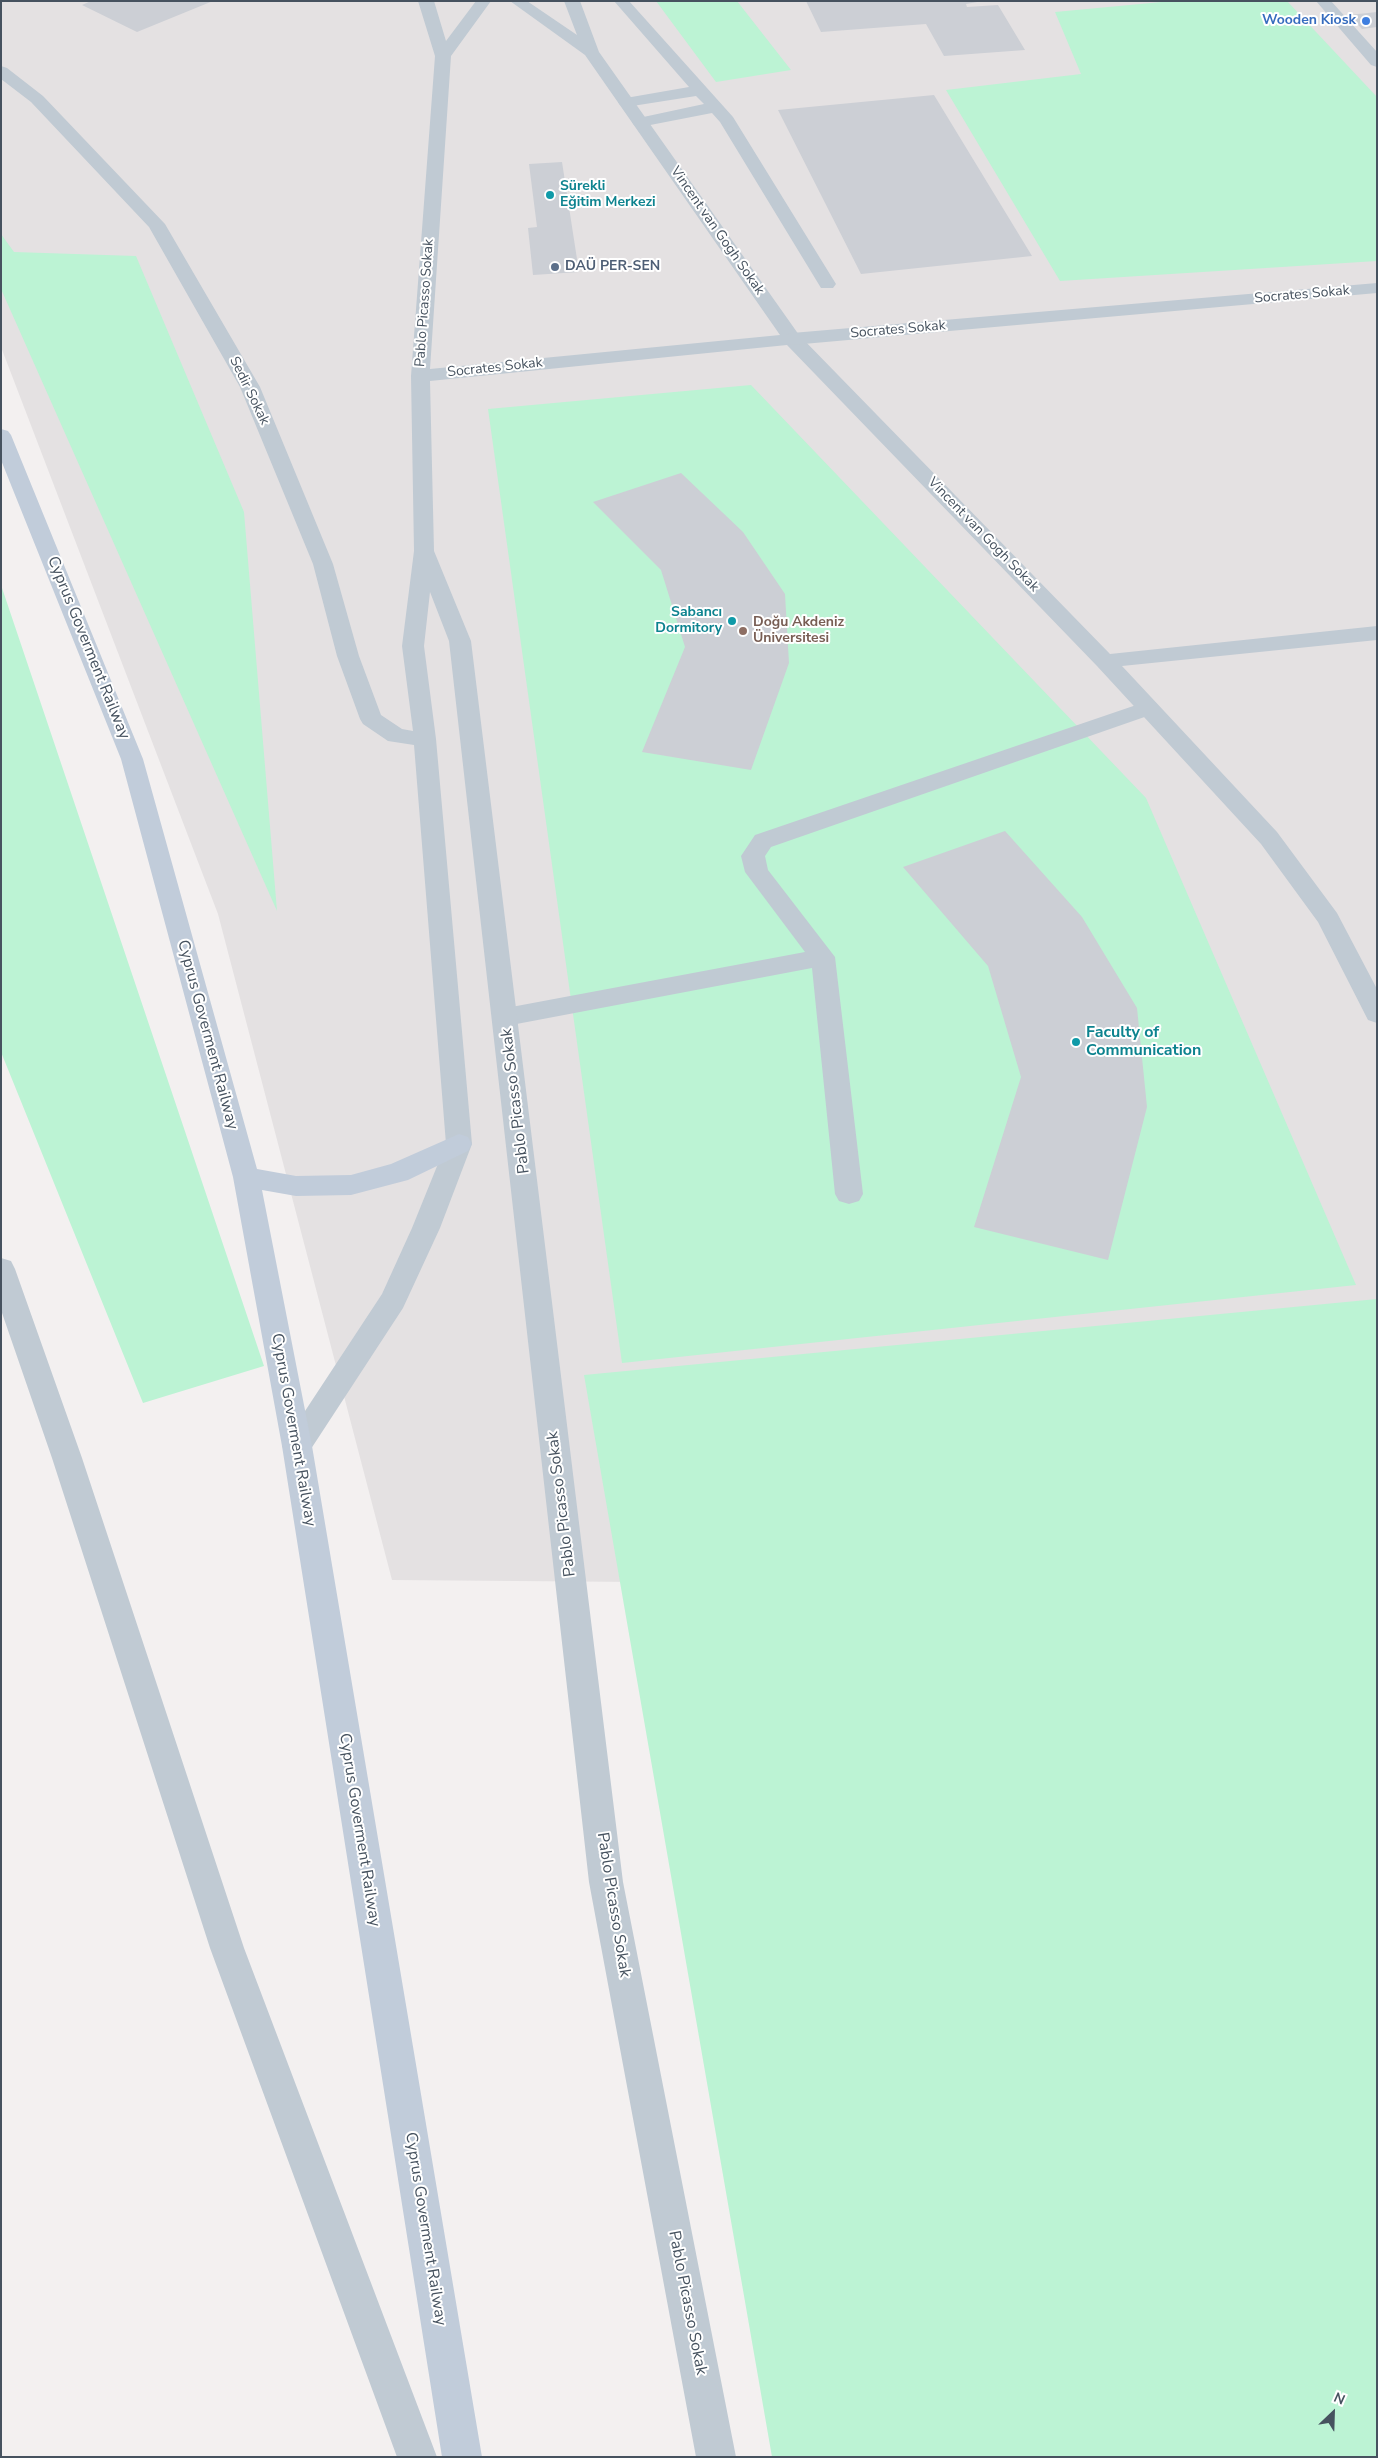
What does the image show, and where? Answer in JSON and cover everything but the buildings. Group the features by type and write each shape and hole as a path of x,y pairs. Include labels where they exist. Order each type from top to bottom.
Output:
{"main road":[{"name":"Cyprus Goverment Railway","path":"1,435 132,759 246,1177 297,1446 462,2457"},
{"path":"246,1177 296,1186 351,1185 398,1173 459,1144"}],"street":[{"path":"426,1 443,56"},
{"path":"443,56 484,1"},
{"path":"517,1 591,52"},
{"path":"572,1 591,52"},
{"path":"621,1 727,120 827,284"},
{"path":"1323,1 1377,62"},
{"name":"Vincent van Gogh Sokak","path":"591,52 792,339 1105,661 1269,838 1328,919 1377,1014"},
{"name":"Pablo Picasso Sokak","path":"297,1446 393,1300 426,1228 459,1144 425,739 413,646 424,550 420,376 443,56"},
{"name":"Sedir Sokak","path":"1,71 37,99 156,224 250,387 323,564 348,656 371,719 396,736 425,739"},
{"path":"626,102 701,90"},
{"path":"640,122 716,107"},
{"name":"Socrates Sokak","path":"420,376 792,339 1377,288"},
{"name":"Pablo Picasso Sokak","path":"424,550 460,641 506,1017 606,1882 716,2457"},
{"path":"1105,661 1377,633"},
{"path":"850,1194 823,957 757,872 754,856 763,841 1148,708"},
{"path":"506,1017 823,957"},
{"path":"1,1269 67,1458 227,1948 417,2457"}],"shaded area":[{"name":"Doğu Akdeniz Üniversitesi","path":"1,1 1377,1 1377,1588 392,1580 218,914 1,347"}],"green space":[{"path":"656,1 737,1 791,70 716,82"},
{"path":"1172,1 1287,1 1377,97 1377,261 1060,281 946,90 1081,74 1055,12"},
{"path":"1,234 14,252 136,256 244,512 277,911 1,289"},
{"path":"751,385 1146,798 1356,1285 622,1363 488,409"},
{"path":"1,585 264,1366 143,1403 1,1052"},
{"path":"1377,1299 1377,2457 772,2457 584,1375"}],"place":[{"name":"Wooden Kiosk","path":"1366,21"},
{"name":"Sürekli Eğitim Merkezi","path":"550,195"},
{"name":"DAÜ PER-SEN","path":"555,267"},
{"name":"Sabancı Dormitory","path":"732,621"},
{"name":"Doğu Akdeniz Üniversitesi","path":"743,631"},
{"name":"Faculty of Communication","path":"1076,1042"}]}
